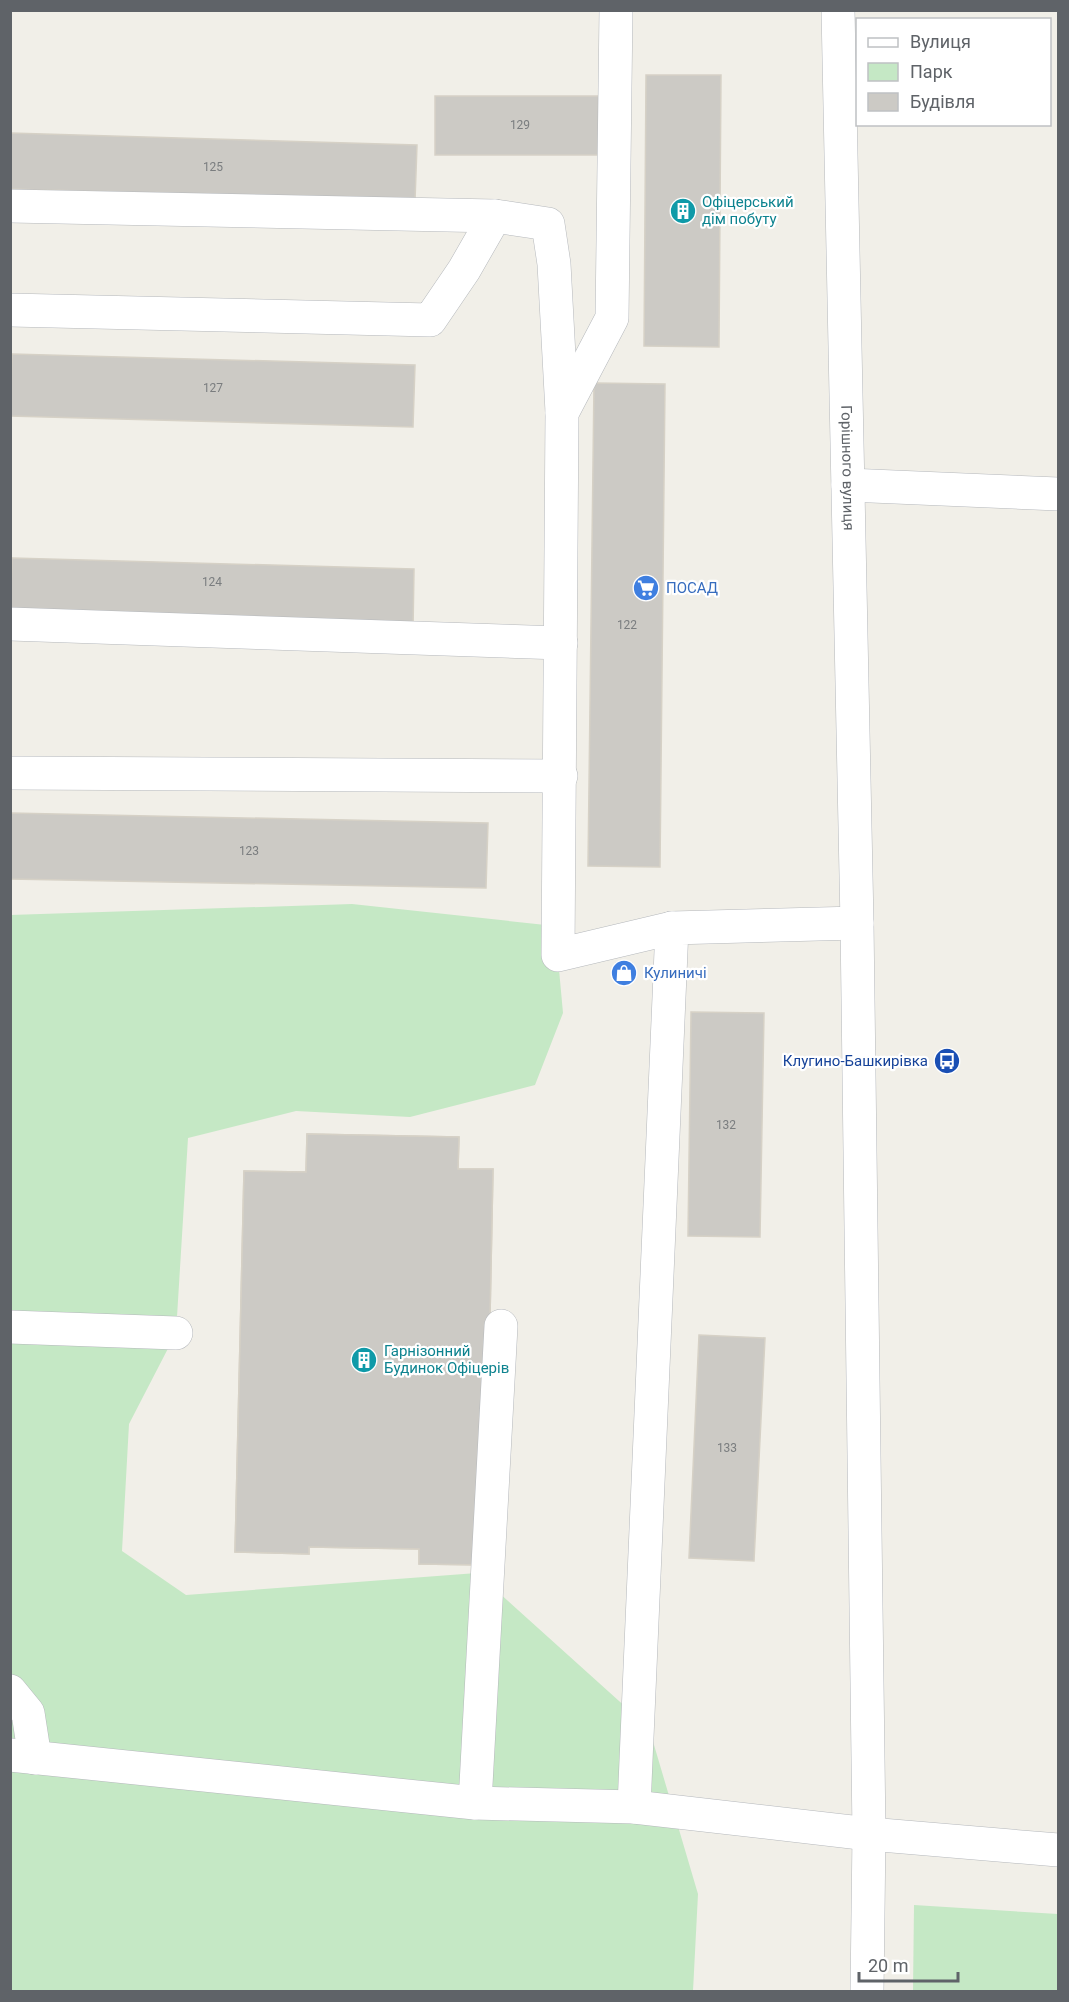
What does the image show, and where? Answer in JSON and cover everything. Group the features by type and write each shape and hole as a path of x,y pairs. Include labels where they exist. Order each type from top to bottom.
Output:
{"street":[{"path":"562,413 612,318 616,10"},
{"name":"Горішного вулиця","path":"838,10 857,923 869,1834 867,1992"},
{"path":"10,206 495,216 548,224 554,264 562,413 558,955 672,928 857,923"},
{"path":"10,310 430,320 464,270 495,216"},
{"path":"848,485 1059,494"},
{"path":"10,624 561,643"},
{"path":"10,772 561,776"},
{"path":"634,1807 672,928"},
{"path":"475,1803 501,1326"},
{"path":"10,1327 176,1333"},
{"path":"10,1691 28,1713 23,1756 475,1803 634,1807 869,1834 1059,1850"}],"green space":[{"path":"352,904 555,926 563,1013 535,1085 410,1117 296,1111 188,1138 176,1333 129,1424 122,1551 186,1595 477,1573 649,1728 698,1894 693,1991 11,1991 10,915"},
{"path":"914,1905 1058,1914 1058,1991 913,1991"}],"building":[{"name":"Офіцерський дім побуту","path":"646,75 721,75 719,347 644,346"},
{"path":"435,96 605,96 605,155 435,155"},
{"path":"10,133 417,145 415,201 10,189"},
{"path":"12,354 415,365 413,427 10,416"},
{"path":"594,383 665,384 660,867 588,866"},
{"path":"12,558 414,569 413,630 10,619"},
{"path":"10,813 488,823 486,888 10,879"},
{"path":"691,1012 764,1013 760,1237 688,1236"},
{"name":"Гарнізонний Будинок Офіцерів","path":"307,1134 459,1137 458,1169 493,1169 485,1565 419,1564 419,1549 309,1547 309,1554 235,1552 244,1171 306,1172","holes":["307,1268 425,1270 423,1389 305,1387"]},
{"name":"Гарнізонний Будинок Офіцерів","path":"307,1134 459,1137 458,1169 493,1169 485,1565 419,1564 419,1549 309,1547 309,1554 235,1552 244,1171 306,1172"},
{"path":"699,1335 765,1338 754,1561 689,1558"}],"place":[{"name":"Офіцерський дім побуту","path":"683,211"},
{"name":"ПОСАД","path":"646,588"},
{"name":"Кулиничі","path":"624,973"},
{"name":"Клугино-Башкирівка","path":"947,1061"},
{"name":"Гарнізонний Будинок Офіцерів","path":"364,1360"}]}
